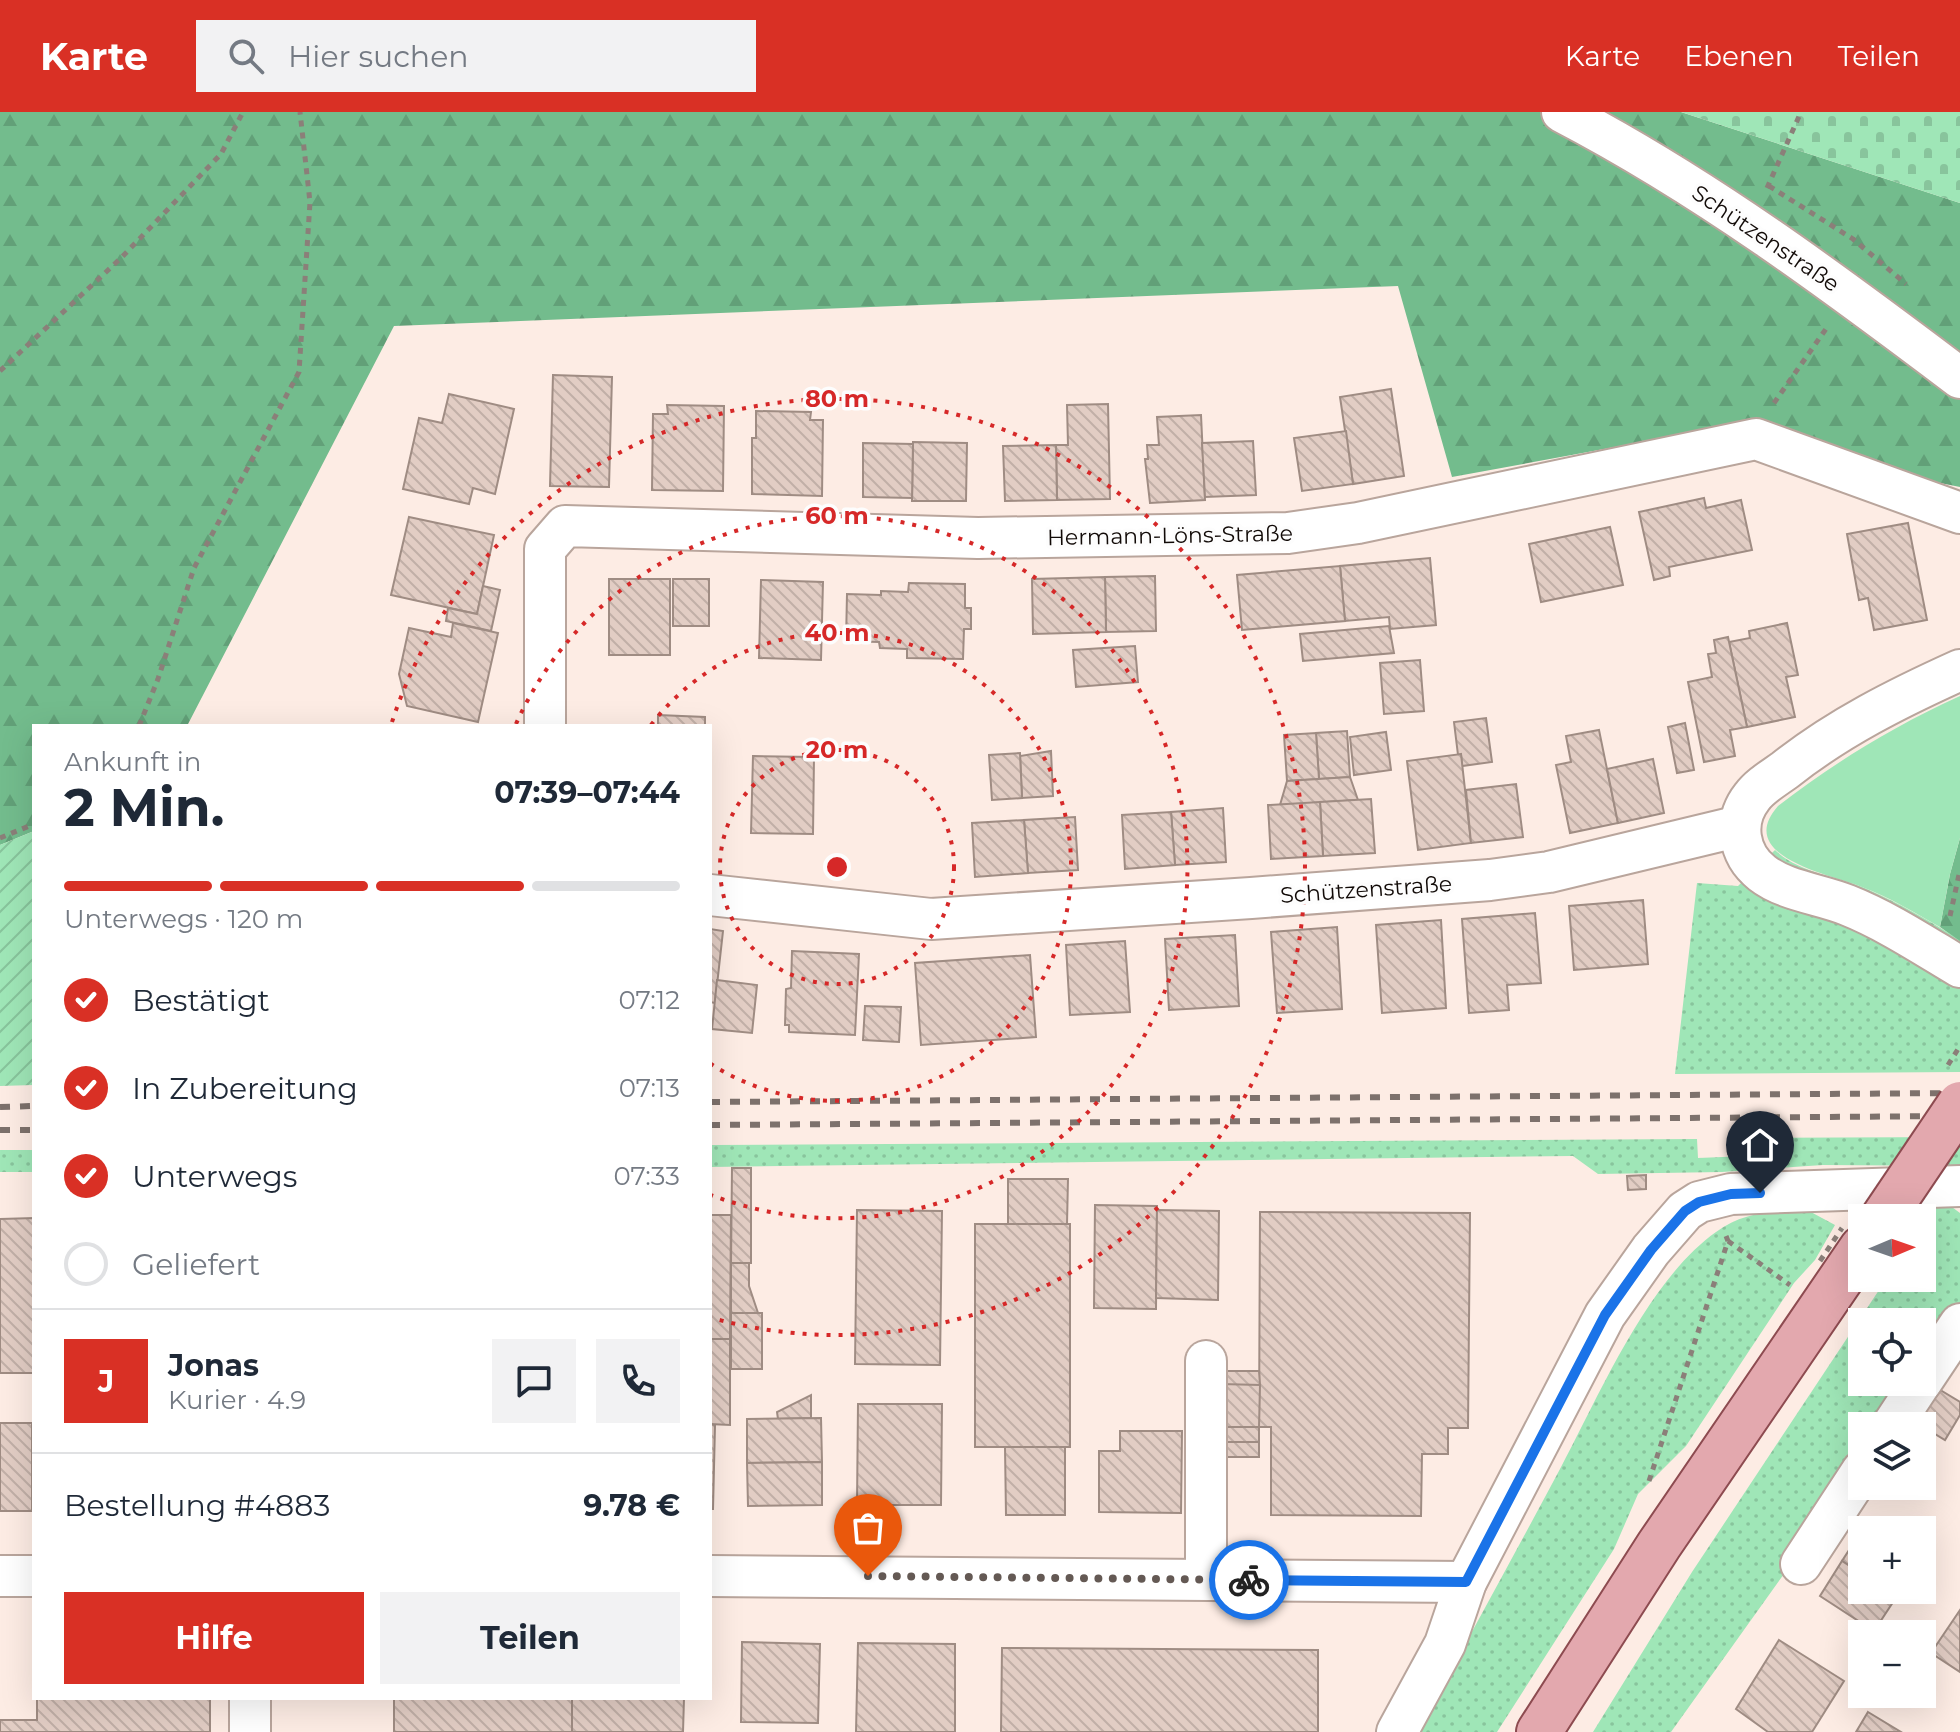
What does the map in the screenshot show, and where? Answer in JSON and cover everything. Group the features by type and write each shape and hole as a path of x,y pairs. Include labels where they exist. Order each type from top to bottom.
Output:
{"main road":[{"path":"1892,1204 1960,1104"},
{"path":"1539,1732 1659,1545 1848,1269"}],"street":[{"name":"Schützenstraße","path":"1562,112 1715,203 1850,295 1960,378"},
{"path":"1756,439 1960,513"},
{"name":"Hermann-Löns-Straße","path":"545,724 545,549 565,526 978,538 1288,533 1358,523 1756,439"},
{"path":"1960,670 1892,701 1797,760 1752,796 1742,814 1740,826 1740,839 1750,862 1768,877 1876,918 1960,967"},
{"name":"Schützenstraße","path":"712,895 931,919 1251,898 1490,880 1549,872 1740,826"},
{"path":"1397,1732 1445,1644 1466,1582 1605,1315 1669,1228 1692,1206 1714,1196 1960,1186"},
{"path":"1936,1361 1960,1324"},
{"path":"1206,1361 1206,1579"},
{"path":"1801,1564 1848,1492"},
{"path":"0,1576 32,1576"},
{"path":"712,1576 1466,1582"},
{"path":"250,1700 250,1732"}],"path":[{"path":"0,371 121,258 221,154 243,112"},
{"path":"140,724 158,679 194,568 299,372 310,202 300,112"},
{"path":"1801,112 1769,186 1853,239 1918,293"},
{"path":"1756,439 1761,422 1850,295"},
{"path":"0,838 32,825"},
{"path":"1659,1545 1642,1528 1641,1514 1728,1241 1714,1196"},
{"path":"1728,1241 1790,1285"}],"green space":[{"path":"0,112 1681,112 1960,203 1960,487 1691,433 1452,477 1398,286 394,326 188,724 32,724 32,832 0,845"},
{"path":"1681,112 1960,112 1960,203"},
{"path":"1960,696 1960,838 1940,927 1882,896 1810,870 1777,851 1768,838 1767,824 1778,806 1866,746"},
{"path":"32,832 32,1085 0,1086 0,845"},
{"path":"1960,838 1960,941 1940,927"},
{"path":"1775,850 1795,864 1879,894 1960,940 1960,1072 1675,1074 1697,883 1738,886"},
{"path":"1960,1137 1960,1166 1823,1165 1722,1172 1598,1174 1573,1156 712,1167 712,1145 1697,1139 1698,1158 1747,1156 1747,1138"},
{"path":"0,1150 32,1150 32,1172 0,1172"},
{"path":"1941,1199 1960,1213 1960,1305 1936,1342 1936,1308 1867,1308 1878,1292 1936,1292 1936,1206"},
{"path":"1809,1211 1835,1225 1815,1260 1794,1283 1686,1446 1638,1494 1614,1549 1497,1732 1417,1732 1608,1375 1668,1279 1691,1253 1727,1225 1760,1214"},
{"path":"1848,1337 1848,1396 1901,1396 1890,1412 1848,1412 1848,1477 1794,1560 1671,1732 1593,1732 1692,1572"}],"building":[{"path":"553,375 612,377 609,487 550,486"},
{"path":"1391,389 1404,476 1353,484 1340,397"},
{"path":"449,394 514,409 495,494 473,488 469,504 403,489 419,418 442,423"},
{"path":"1108,404 1110,499 1057,500 1056,445 1068,445 1067,405"},
{"path":"667,405 724,406 723,491 652,490 653,414 668,414"},
{"path":"756,411 811,412 810,420 823,420 822,496 752,494 752,438 756,438"},
{"path":"1201,415 1205,500 1150,503 1145,459 1148,459 1147,445 1159,445 1157,417"},
{"path":"1346,431 1353,484 1302,491 1294,438"},
{"path":"1253,441 1256,495 1205,497 1202,443"},
{"path":"913,442 967,443 966,501 912,501"},
{"path":"863,443 913,444 912,498 863,497"},
{"path":"1056,445 1057,500 1005,501 1003,446"},
{"path":"1704,498 1706,508 1741,500 1752,550 1669,567 1670,576 1654,580 1639,512"},
{"path":"409,517 494,535 477,614 391,595"},
{"path":"1908,523 1927,620 1874,630 1868,598 1859,600 1847,534"},
{"path":"1610,527 1623,585 1541,602 1529,544"},
{"path":"1430,558 1436,625 1390,629 1389,617 1345,621 1340,566"},
{"path":"1340,566 1345,621 1242,630 1237,575"},
{"path":"1155,576 1156,631 1106,632 1105,577"},
{"path":"1105,577 1106,632 1033,634 1032,579"},
{"path":"609,579 670,579 670,655 609,655"},
{"path":"673,579 709,579 709,626 673,626"},
{"path":"761,580 823,582 821,660 759,658"},
{"path":"909,583 965,584 965,608 971,608 971,629 964,629 963,659 907,658 907,649 880,648 879,642 846,641 847,594 908,592"},
{"path":"483,586 500,590 491,631 446,621 448,608 477,614"},
{"path":"453,623 498,633 478,722 407,706 399,674 409,628 451,637"},
{"path":"1787,623 1798,675 1786,677 1795,717 1747,727 1729,642 1750,638 1749,631"},
{"path":"1389,626 1394,653 1303,661 1300,634"},
{"path":"1728,637 1747,727 1730,730 1735,756 1704,762 1688,682 1712,677 1708,654 1716,653 1714,640"},
{"path":"1135,646 1138,682 1076,687 1073,650"},
{"path":"1420,660 1424,711 1384,714 1380,663"},
{"path":"658,715 705,717 705,724 658,724"},
{"path":"1486,718 1492,762 1462,766 1454,722"},
{"path":"1685,723 1694,770 1677,773 1668,727"},
{"path":"1599,730 1618,823 1570,833 1556,765 1571,762 1566,736"},
{"path":"1347,731 1350,777 1319,779 1316,733"},
{"path":"1386,732 1391,770 1354,775 1350,737"},
{"path":"1316,733 1319,779 1287,781 1284,735"},
{"path":"1051,751 1053,796 1022,798 1020,756"},
{"path":"1020,753 1022,798 992,800 989,755"},
{"path":"1461,754 1471,843 1418,850 1407,761"},
{"path":"753,756 814,757 813,834 751,833"},
{"path":"1653,759 1664,813 1618,823 1607,769"},
{"path":"1350,777 1358,800 1280,805 1287,781"},
{"path":"1516,784 1523,837 1471,843 1466,790"},
{"path":"1371,799 1375,853 1323,856 1320,802"},
{"path":"1320,802 1323,856 1271,859 1268,805"},
{"path":"1223,808 1226,862 1175,865 1171,812"},
{"path":"1171,812 1175,865 1125,869 1122,815"},
{"path":"1075,817 1078,870 1028,873 1024,820"},
{"path":"1024,820 1028,873 975,877 972,823"},
{"path":"1643,900 1648,964 1574,970 1569,906"},
{"path":"1535,913 1541,983 1507,985 1509,1010 1469,1013 1462,919"},
{"path":"1441,920 1446,1008 1382,1013 1376,925"},
{"path":"1337,927 1342,1009 1277,1013 1271,932"},
{"path":"712,929 723,931 715,1003 712,1002"},
{"path":"1235,935 1239,1006 1169,1010 1165,939"},
{"path":"1125,941 1130,1012 1070,1015 1066,945"},
{"path":"792,951 859,954 855,1035 789,1032 789,1025 785,1025 786,989 791,988"},
{"path":"1030,955 1036,1037 921,1045 915,963"},
{"path":"717,980 757,985 752,1033 712,1029"},
{"path":"865,1006 901,1007 899,1042 863,1040"},
{"path":"1728,1144 1744,1144 1744,1154 1728,1154"},
{"path":"732,1168 751,1168 751,1263 731,1263"},
{"path":"1646,1175 1646,1189 1628,1190 1627,1176"},
{"path":"1008,1179 1068,1179 1067,1224 1008,1224"},
{"path":"1095,1205 1157,1206 1156,1309 1094,1308"},
{"path":"857,1210 942,1211 940,1365 855,1364"},
{"path":"1157,1210 1219,1211 1218,1300 1156,1298"},
{"path":"1260,1212 1470,1213 1468,1428 1448,1428 1448,1454 1422,1454 1421,1516 1271,1515 1271,1427 1259,1427"},
{"path":"712,1215 731,1215 730,1339 712,1339"},
{"path":"32,1218 32,1373 0,1373 0,1219"},
{"path":"975,1224 1070,1224 1070,1447 975,1447"},
{"path":"731,1263 749,1263 749,1286 758,1313 731,1313"},
{"path":"731,1313 762,1313 762,1369 731,1369"},
{"path":"712,1339 730,1339 730,1425 712,1424"},
{"path":"1225,1371 1259,1371 1260,1385 1224,1385"},
{"path":"1221,1384 1260,1385 1259,1427 1220,1427"},
{"path":"1936,1387 1960,1402 1960,1415 1945,1440 1936,1435 1936,1412 1917,1412 1926,1396 1936,1396"},
{"path":"811,1395 811,1418 778,1419 777,1412"},
{"path":"858,1404 942,1404 941,1505 857,1505"},
{"path":"821,1418 822,1462 747,1463 747,1419"},
{"path":"0,1423 32,1423 32,1511 0,1511"},
{"path":"712,1424 715,1425 712,1509"},
{"path":"1227,1427 1259,1427 1259,1442 1226,1442"},
{"path":"1120,1431 1182,1431 1181,1513 1099,1512 1099,1451 1120,1451"},
{"path":"1226,1442 1259,1442 1259,1457 1227,1457"},
{"path":"1005,1447 1065,1447 1065,1515 1006,1515"},
{"path":"822,1462 822,1505 748,1506 747,1463"},
{"path":"1842,1561 1848,1565 1848,1604 1892,1604 1881,1620 1857,1620 1820,1596"},
{"path":"1960,1610 1960,1672 1936,1656 1936,1646"},
{"path":"1779,1640 1844,1681 1812,1732 1768,1732 1736,1709"},
{"path":"742,1642 820,1644 818,1723 741,1722"},
{"path":"858,1643 955,1644 955,1732 856,1732"},
{"path":"1002,1648 1318,1650 1318,1732 1001,1732"},
{"path":"37,1700 210,1700 210,1732 0,1732 0,1720 37,1720"},
{"path":"394,1700 572,1700 572,1732 394,1732"},
{"path":"572,1700 684,1700 683,1732 572,1732"},
{"path":"1868,1712 1901,1732 1856,1732"}],"railway":[{"path":"712,1102 1960,1093"},
{"path":"0,1107 32,1106"},
{"path":"712,1125 1960,1116"},
{"path":"0,1130 32,1130"}],"way so far":[{"path":"868,1576 1249,1580"}],"route":[{"path":"1249,1580 1466,1582 1605,1315 1651,1250 1685,1211 1699,1202 1714,1196 1760,1193"}]}
